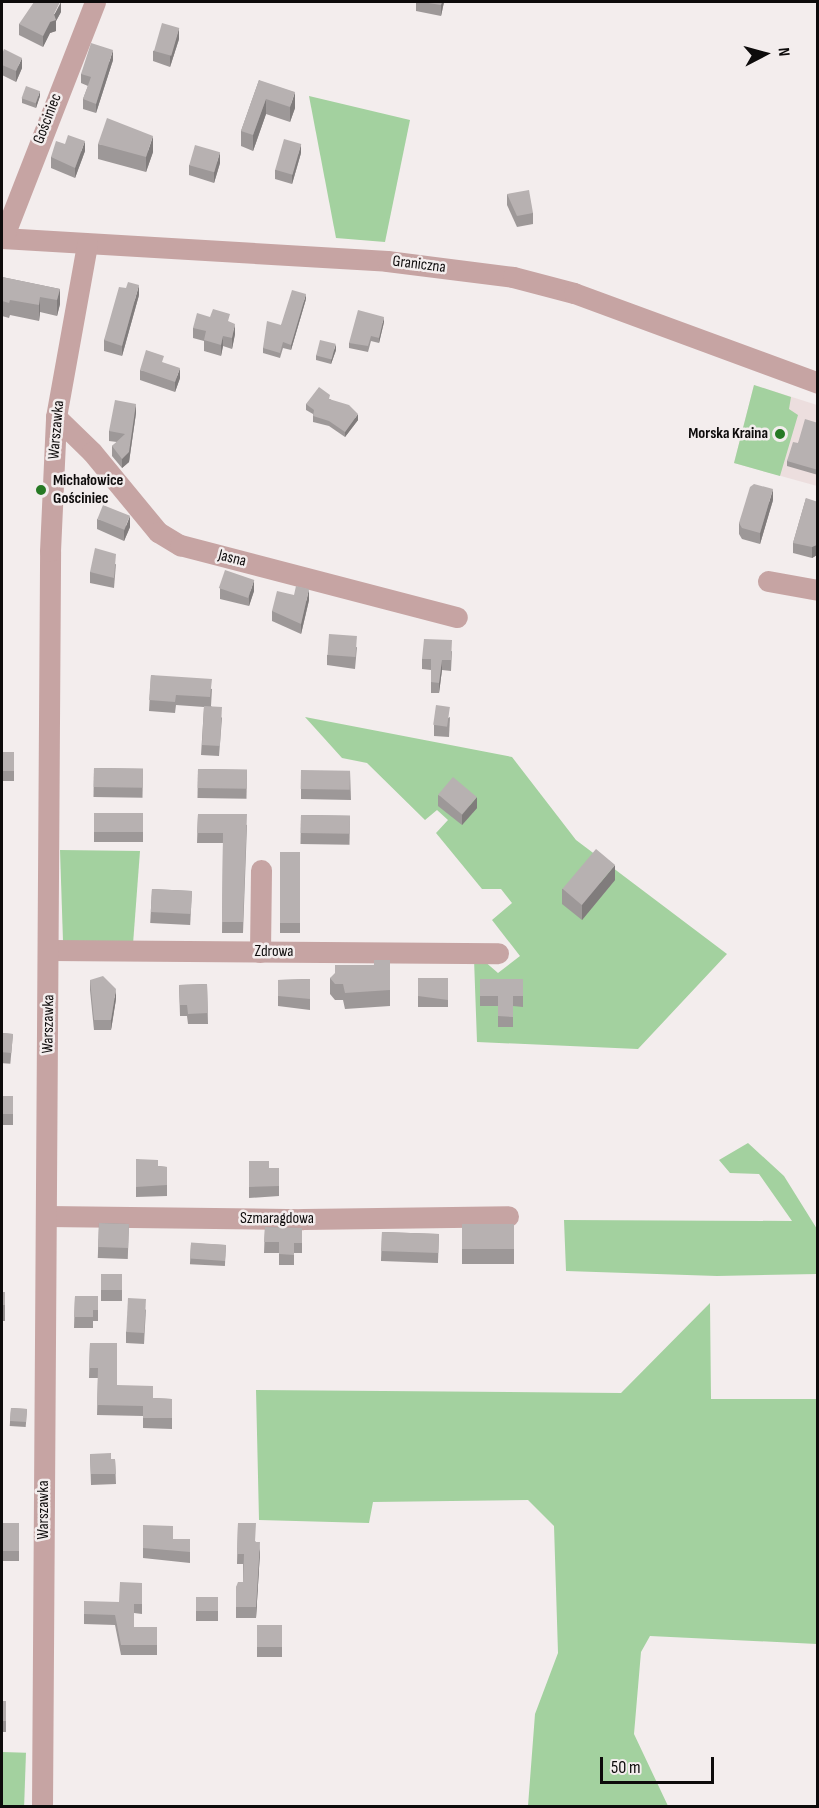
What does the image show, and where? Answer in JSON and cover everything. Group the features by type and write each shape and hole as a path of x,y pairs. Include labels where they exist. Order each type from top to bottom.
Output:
{"street":[{"name":"Gościniec","path":"2,238 95,2"},
{"name":"Graniczna","path":"2,238 387,261 513,277 574,293 818,383"},
{"name":"Warszawka","path":"42,1806 50,950 50,563 56,417 87,244"},
{"name":"Jasna","path":"56,417 92,452 158,532 180,545 457,617"},
{"path":"768,581 818,590"},
{"path":"260,952 261,870"},
{"name":"Zdrowa","path":"50,950 498,953"},
{"name":"Szmaragdowa","path":"47,1216 303,1219 508,1216"}],"shaded area":[{"name":"Morska Kraina","path":"754,385 817,405 817,486 734,463"}],"green space":[{"path":"309,96 410,120 385,242 336,238"},
{"name":"Morska Kraina","path":"754,385 791,397 789,409 798,415 780,476 734,463"},
{"path":"305,717 512,757 576,840 727,954 638,1049 477,1042 474,959 483,960 498,973 520,956 492,920 512,903 501,889 482,889 436,833 448,820 437,810 425,820 367,763 342,758"},
{"path":"60,850 140,851 133,944 63,941"},
{"path":"748,1143 784,1176 817,1229 817,1274 717,1276 566,1271 564,1220 792,1221 759,1174 730,1173 719,1160"},
{"path":"710,1303 711,1399 817,1399 817,1644 650,1636 641,1652 634,1734 668,1806 528,1806 535,1714 558,1653 554,1526 528,1500 373,1502 369,1523 259,1520 256,1390 621,1393"},
{"path":"2,1752 26,1753 24,1806 2,1806"}],"building":[{"path":"34,2 60,2 54,14 56,20 50,22 43,36 19,24"},
{"path":"422,2 442,2 441,5"},
{"path":"162,23 179,28 171,56 154,51"},
{"path":"91,43 113,50 96,104 83,99 91,77 81,74"},
{"path":"4,49 22,58 16,71 2,65"},
{"path":"259,80 295,92 290,107 266,99 253,135 241,131"},
{"path":"26,86 40,91 36,103 22,98"},
{"path":"107,118 153,136 146,157 98,144"},
{"path":"68,135 85,141 75,168 51,157 56,141 65,144"},
{"path":"284,139 301,144 292,175 275,170"},
{"path":"195,145 220,152 214,172 189,165"},
{"path":"529,190 533,213 517,216 507,194"},
{"path":"2,277 60,289 57,300 40,297 39,305 10,300 9,303 2,301"},
{"path":"128,282 139,285 122,346 104,340 119,287 126,288"},
{"path":"292,290 306,294 291,345 283,342 280,353 263,348 267,321 281,325"},
{"path":"213,309 230,314 228,321 235,324 232,338 223,336 221,345 204,340 206,331 193,328 197,313 210,317"},
{"path":"358,310 384,317 379,338 371,336 368,346 349,343"},
{"path":"320,340 336,344 332,359 316,356"},
{"path":"146,350 164,356 162,362 180,368 175,382 140,370"},
{"path":"319,387 330,395 329,399 349,405 358,414 345,432 329,421 313,416 314,410 306,404"},
{"path":"115,400 136,404 129,452 122,459 112,446 125,434 109,431"},
{"path":"805,419 818,423 818,470 787,461 793,442 798,443"},
{"path":"754,484 773,489 760,533 742,528 739,523 750,487"},
{"path":"806,498 818,502 818,542 812,547 793,543"},
{"path":"103,505 130,516 124,530 97,519"},
{"path":"95,548 116,554 114,578 90,572"},
{"path":"225,570 254,580 248,598 219,588"},
{"path":"296,586 309,589 301,624 272,611 277,591 294,595"},
{"path":"329,634 357,636 355,657 328,655"},
{"path":"424,639 452,640 451,660 442,660 439,683 431,682 431,659 422,659"},
{"path":"151,675 212,679 210,697 176,695 175,702 149,700"},
{"path":"436,705 450,707 447,727 433,725"},
{"path":"204,706 222,707 220,746 202,745"},
{"path":"2,752 14,752 14,771 2,771"},
{"path":"94,768 143,769 143,788 94,787"},
{"path":"198,769 247,770 247,789 198,788"},
{"path":"301,770 350,771 350,790 301,789"},
{"path":"453,777 477,797 462,815 438,795"},
{"path":"94,813 143,813 143,832 94,832"},
{"path":"198,814 247,814 243,922 222,922 223,833 197,833"},
{"path":"301,815 350,816 350,834 301,833"},
{"path":"596,849 615,865 582,905 563,889"},
{"path":"280,852 300,852 300,923 280,923"},
{"path":"152,889 192,891 191,914 151,912"},
{"path":"374,960 390,960 390,990 345,993 343,984 335,984 330,978 335,973 335,965 374,965"},
{"path":"103,976 116,989 111,1020 94,1020 90,980"},
{"path":"418,978 448,978 448,1000 418,996"},
{"path":"310,979 310,999 278,996 278,980"},
{"path":"480,979 523,979 523,996 513,996 513,1017 498,1016 498,996 480,996"},
{"path":"207,984 208,1013 188,1014 187,1005 180,1005 179,985"},
{"path":"2,1033 13,1034 11,1053 2,1052"},
{"path":"2,1096 13,1096 13,1114 2,1114"},
{"path":"136,1159 158,1160 158,1166 167,1167 167,1185 136,1187"},
{"path":"249,1161 269,1161 269,1168 279,1168 279,1186 249,1187"},
{"path":"99,1223 129,1224 128,1248 98,1247"},
{"path":"462,1224 514,1224 514,1249 462,1249"},
{"path":"265,1227 302,1228 302,1243 294,1243 294,1255 279,1254 279,1242 264,1242"},
{"path":"382,1232 439,1234 438,1253 381,1251"},
{"path":"191,1243 226,1245 225,1261 190,1259"},
{"path":"101,1274 122,1274 122,1290 101,1290"},
{"path":"2,1292 5,1292 5,1305 2,1305"},
{"path":"75,1296 98,1296 98,1310 93,1310 93,1317 74,1317"},
{"path":"128,1298 146,1299 144,1333 126,1332"},
{"path":"90,1343 117,1343 117,1385 153,1386 153,1398 172,1399 172,1418 143,1418 143,1406 97,1405 98,1368 89,1368"},
{"path":"11,1408 27,1409 26,1422 10,1421"},
{"path":"2,1413 3,1413 2,1442"},
{"path":"111,1453 111,1459 115,1459 116,1474 91,1474 90,1454"},
{"path":"2,1523 19,1523 19,1551 2,1551"},
{"path":"238,1523 256,1523 255,1542 260,1542 256,1607 236,1607 236,1587 238,1582 243,1582 244,1554 237,1554"},
{"path":"143,1525 173,1526 173,1539 190,1539 190,1552 143,1548"},
{"path":"120,1582 142,1583 142,1604 134,1604 134,1627 157,1627 157,1645 121,1645 115,1615 84,1614 84,1601 119,1602"},
{"path":"196,1597 218,1597 218,1611 196,1611"},
{"path":"257,1625 282,1625 282,1647 257,1647"},
{"path":"2,1701 6,1701 6,1721 2,1721"}],"place":[{"name":"Morska Kraina","path":"780,434"},
{"name":"Michałowice Gościniec","path":"41,490"}]}
